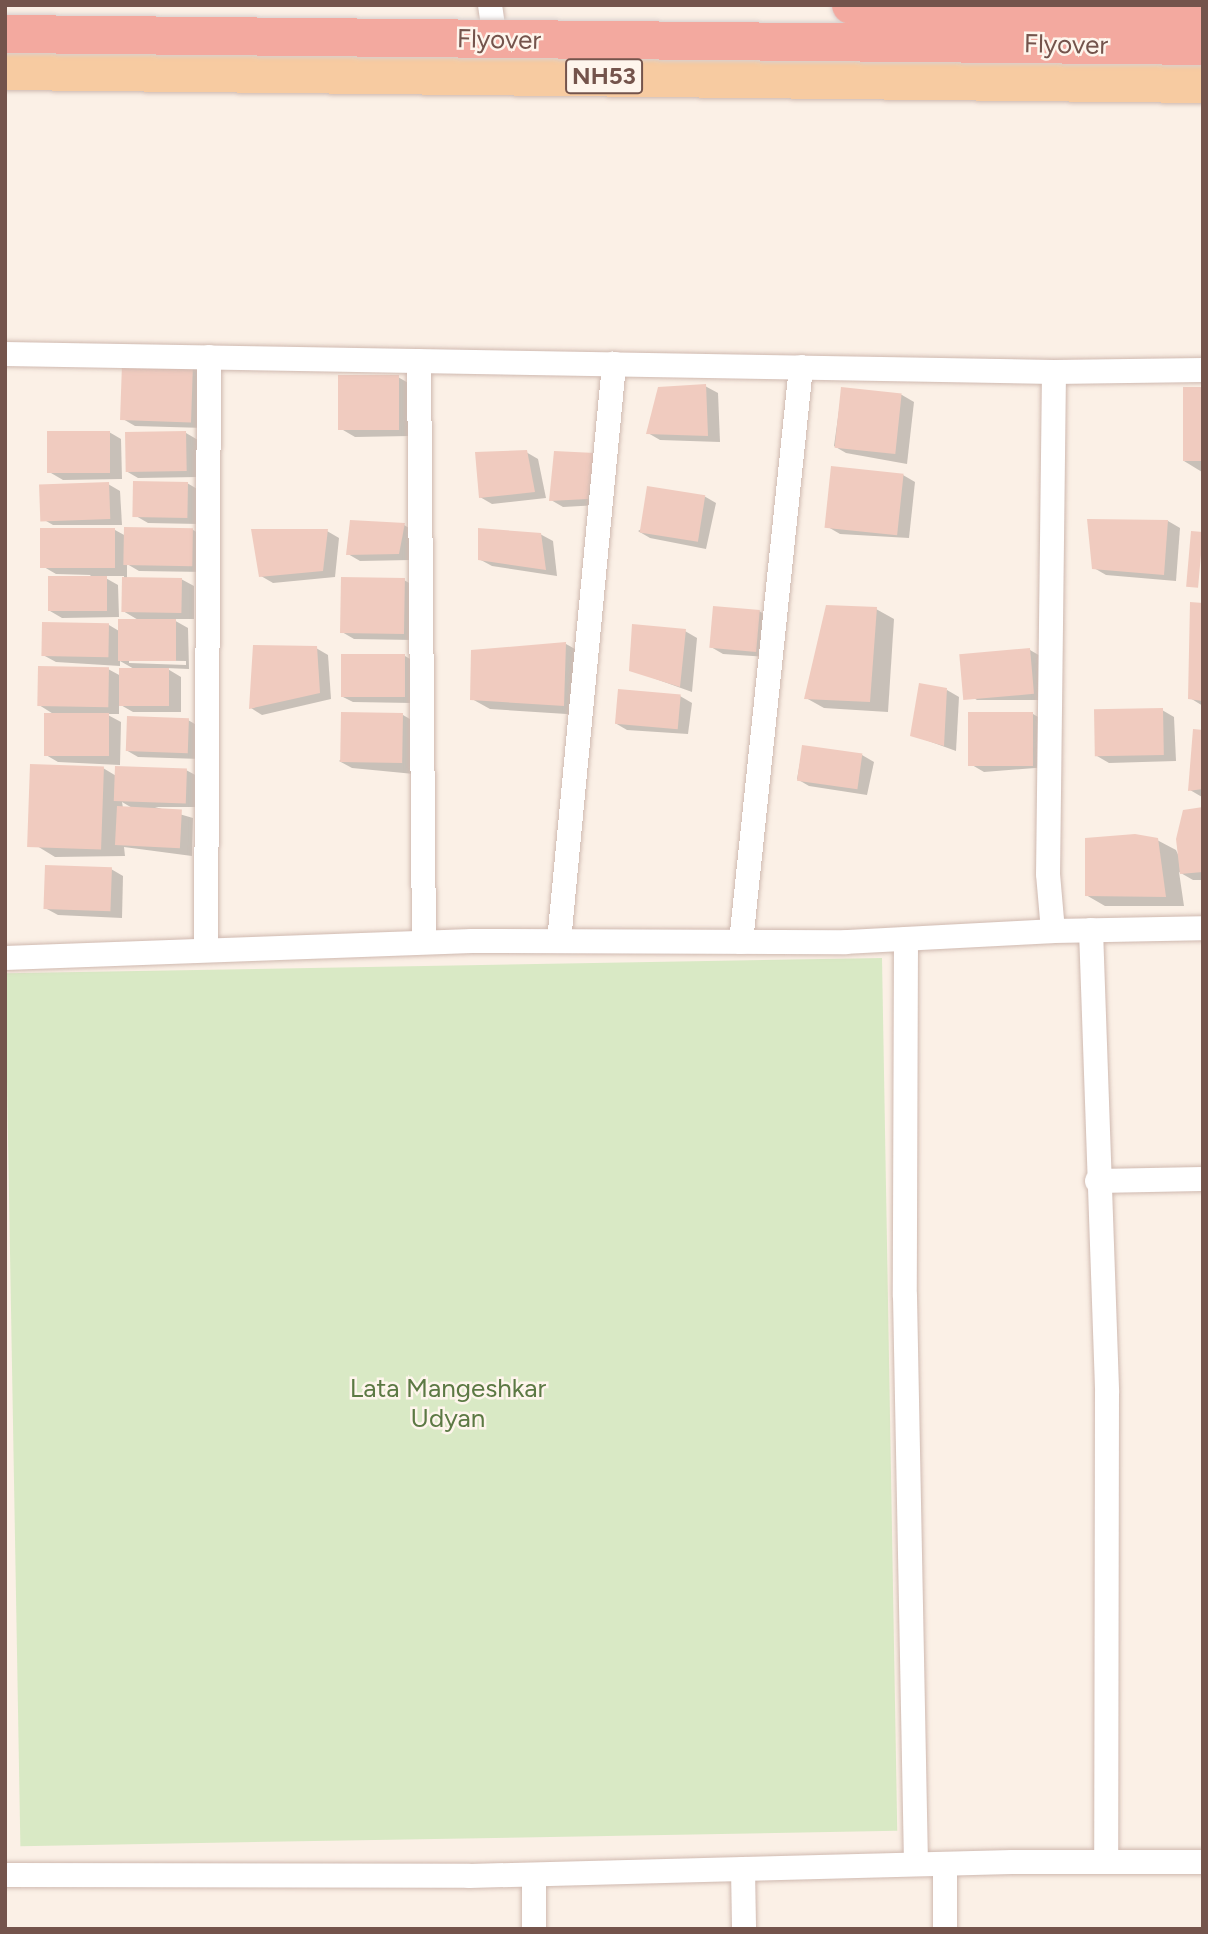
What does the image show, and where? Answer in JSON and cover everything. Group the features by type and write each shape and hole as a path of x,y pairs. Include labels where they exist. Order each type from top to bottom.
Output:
{"highway":[{"name":"Flyover","path":"851,5 1203,10"},
{"name":"Flyover","path":"5,34 1203,46"}],"main road":[{"name":"NH53","path":"5,71 500,74 943,83 1203,84"}],"street":[{"path":"489,5 500,74"},
{"path":"940,5 943,83"},
{"path":"5,354 1054,372 1203,370"},
{"path":"206,948 209,358"},
{"path":"419,361 424,942"},
{"path":"559,941 614,364"},
{"path":"741,942 801,367"},
{"path":"1052,931 1048,874 1054,372"},
{"path":"5,958 206,948 424,942 741,942 1203,928"},
{"path":"1091,930 1097,1181 1107,1393 1107,1862"},
{"path":"906,939 905,1296 916,1864"},
{"path":"1097,1181 1203,1179"},
{"path":"5,1875 534,1875 916,1864 1203,1863"},
{"path":"944,1864 945,1929"},
{"path":"743,1869 744,1929"},
{"path":"534,1875 534,1929"}],"green space":[{"name":"Lata Mangeshkar Udyan","path":"882,958 897,1831 20,1846 5,973"}],"building":[{"path":"122,364 193,366 191,422 120,420"},
{"path":"338,375 399,375 399,430 338,430"},
{"path":"706,384 708,436 646,434 658,387"},
{"path":"841,387 902,393 895,454 835,448"},
{"path":"1183,387 1203,387 1203,461 1183,461"},
{"path":"47,431 110,431 110,473 47,473"},
{"path":"186,431 187,471 126,472 125,432"},
{"path":"527,450 535,492 479,498 475,452"},
{"path":"554,451 595,453 588,499 549,501"},
{"path":"831,466 904,474 897,535 825,528"},
{"path":"133,481 188,482 187,518 132,517"},
{"path":"109,482 110,519 40,521 39,484"},
{"path":"647,486 705,495 698,542 640,532"},
{"path":"1087,519 1168,520 1164,575 1092,569"},
{"path":"350,520 405,523 399,554 346,555"},
{"path":"124,527 193,528 192,566 123,565"},
{"path":"40,528 115,528 115,568 40,568"},
{"path":"478,528 541,533 546,570 478,560"},
{"path":"251,529 328,529 323,571 259,577"},
{"path":"1191,531 1203,532 1198,588 1186,587"},
{"path":"48,576 107,576 107,611 48,611"},
{"path":"122,577 182,578 181,613 121,612"},
{"path":"341,577 405,578 404,634 340,633"},
{"path":"1190,602 1203,603 1203,701 1188,699"},
{"path":"826,605 877,607 870,702 804,699"},
{"path":"713,606 760,610 756,652 709,648"},
{"path":"118,619 176,619 176,661 118,661"},
{"path":"42,622 109,623 108,657 41,656"},
{"path":"632,624 686,629 680,687 629,671"},
{"path":"566,642 564,706 470,700 471,650"},
{"path":"253,645 317,646 320,693 249,709"},
{"path":"1030,648 1034,694 963,700 959,654"},
{"path":"341,654 405,654 405,697 341,697"},
{"path":"38,666 109,667 108,707 37,706"},
{"path":"119,668 169,668 169,706 119,706"},
{"path":"919,683 947,688 944,746 910,736"},
{"path":"618,689 681,694 678,729 615,724"},
{"path":"1163,708 1164,755 1095,756 1094,709"},
{"path":"341,712 403,713 402,763 340,762"},
{"path":"968,712 1033,712 1033,766 968,766"},
{"path":"44,713 109,713 109,756 44,756"},
{"path":"127,716 189,718 188,753 126,751"},
{"path":"1193,729 1203,730 1203,789 1188,791"},
{"path":"802,745 862,753 857,789 797,781"},
{"path":"30,764 104,767 101,850 27,847"},
{"path":"115,766 187,769 186,803 114,801"},
{"path":"117,806 182,809 180,848 115,845"},
{"path":"1203,807 1203,872 1180,874 1176,839 1183,810"},
{"path":"1135,834 1158,838 1166,897 1085,896 1085,838"},
{"path":"45,865 112,867 110,911 43,909"}]}
